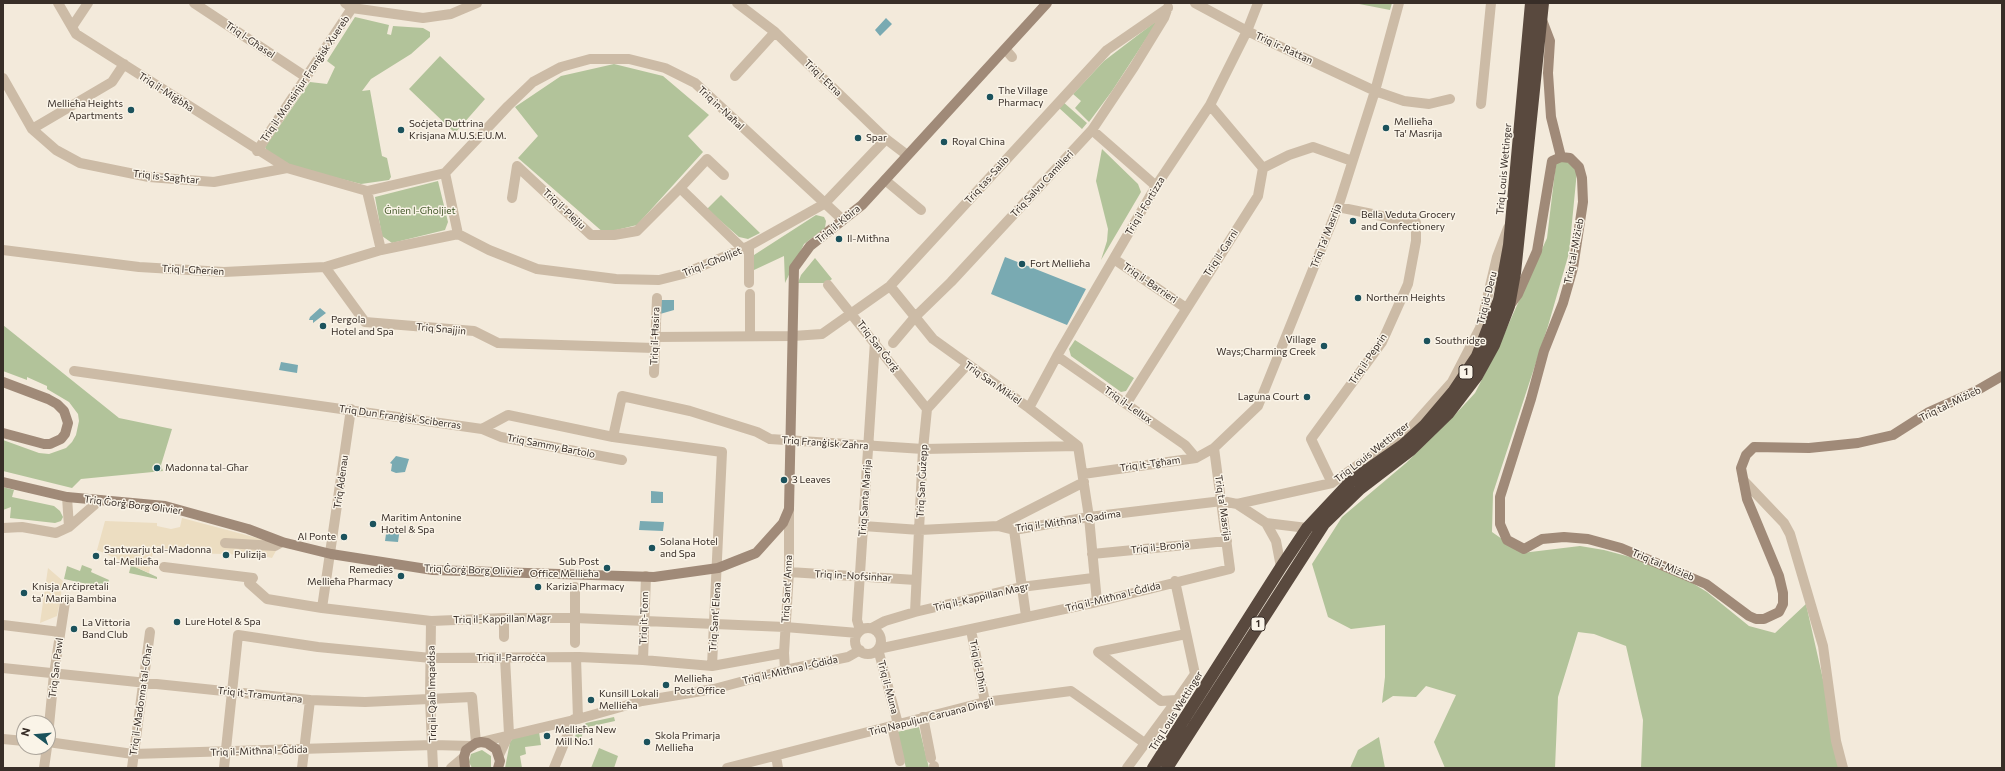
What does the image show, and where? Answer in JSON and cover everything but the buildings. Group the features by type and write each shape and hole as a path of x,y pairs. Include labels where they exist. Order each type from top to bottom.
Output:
{"highway":[{"name":"Triq Louis Wettinger","path":"1153,768 1307,528 1351,481 1403,445 1425,425 1453,392 1477,356 1498,300 1509,245 1531,3"},
{"name":"1","path":"1168,768 1324,524 1360,490 1411,450 1448,414 1477,376 1494,345 1509,306 1515,273 1543,3"}],"main road":[{"name":"Triq il-Kbira","path":"789,509 792,441 794,268 810,246 862,205 907,155 1009,53 1047,3"},
{"path":"1509,306 1518,294 1537,252 1552,161 1561,157 1551,116 1548,73 1550,41 1542,18"},
{"name":"Triq tal-Miżieb","path":"1561,157 1570,158 1579,167 1582,178 1583,202 1573,268 1563,303 1544,351 1532,399 1500,497 1500,524 1507,540 1524,549 1542,539 1564,538 1588,539 1621,548 1706,584 1750,616 1764,619 1779,612 1783,604 1784,593 1779,576 1747,499 1741,468 1746,455 1754,447 1809,448 1858,443 1893,435 1929,412 1976,391 2002,376"},
{"path":"3,382 48,399 57,404 64,411 68,423 62,437 50,444 44,444 3,433"},
{"name":"Triq Ġorġ Borg Olivier","path":"3,482 67,497 165,506 248,529 282,542 331,554 432,570 646,576 718,568 756,552 783,523 789,509"},
{"path":"465,768 464,756 466,750 476,744 493,746 499,755 498,768"}],"street":[{"name":"Triq il-Miġbħa","path":"58,3 76,34 286,168"},
{"path":"72,27 88,3"},
{"name":"Triq l-Għasel","path":"194,3 306,77"},
{"path":"348,5 424,18 451,14 477,3"},
{"name":"Triq l-Etna","path":"737,3 775,32 886,139 907,155"},
{"name":"Triq ir-Rattan","path":"1195,3 1247,31 1375,92 1404,100 1429,104 1450,99"},
{"name":"Triq il-Fortizza","path":"1029,408 1057,356 1156,186 1210,105 1247,31 1258,3"},
{"name":"Triq Ta' Masrija","path":"1214,448 1258,406 1338,207 1375,92 1399,3"},
{"path":"1481,104 1491,3"},
{"name":"Triq il-Monsinjur Franġisk Xuereb","path":"257,150 306,77 348,5"},
{"name":"Triq Salvu Camilleri","path":"893,343 915,317 951,282 1092,130 1134,68 1164,18 1168,5"},
{"name":"Triq tas-Salib","path":"793,336 822,334 890,286 1107,50 1168,5"},
{"path":"735,76 775,32"},
{"name":"Triq in-Naħal","path":"445,174 508,106 533,82 561,67 590,59 629,59 665,68 694,83 843,220"},
{"path":"32,129 112,82 124,64"},
{"name":"Triq is-Sagħtar","path":"3,78 32,129 56,150 80,163 149,177 214,182 286,168 367,191"},
{"path":"1210,105 1263,168 1289,155 1313,147 1352,161"},
{"path":"1092,130 1156,186"},
{"name":"Triq l-Għoljiet","path":"458,234 489,250 537,269 616,279 659,280 683,274 746,248 824,204 886,139"},
{"name":"Triq il-Plejju","path":"512,198 517,166 591,235 614,235 637,231 707,159 724,175"},
{"name":"Triq il-Garni","path":"1126,404 1258,196 1263,168"},
{"path":"381,250 367,191 445,174 458,234"},
{"path":"885,180 921,210"},
{"path":"680,188 746,248 749,283"},
{"name":"Triq il-Peprin","path":"1332,483 1311,439 1382,342 1408,284 1416,241 1416,223 1338,207"},
{"name":"Triq id-Deru","path":"1237,504 1332,483 1411,428 1452,382 1480,328 1497,257 1511,219"},
{"name":"Triq l-Għerien","path":"3,250 139,267 224,272 325,267 381,250 458,234"},
{"name":"Triq il-Barrieri","path":"1114,259 1186,308"},
{"name":"Triq Snajjin","path":"325,267 365,322 474,331 498,343 654,348"},
{"name":"Triq San Ġorġ","path":"828,285 875,341 927,409"},
{"name":"Triq San Mikiel","path":"890,286 933,339 967,365 1029,408 1078,446"},
{"path":"750,294 750,336"},
{"name":"Triq il-Ħasira","path":"654,373 657,298"},
{"path":"655,337 793,336"},
{"name":"Triq Santa Marija","path":"859,631 857,620 875,341"},
{"name":"Triq il-Lellux","path":"1057,356 1184,445 1196,458"},
{"path":"927,409 967,365"},
{"name":"Triq Dun Franġisk Sciberras","path":"74,371 351,409 482,429"},
{"name":"Triq Franġisk Zahra","path":"612,437 622,396 690,412 758,432 770,439 923,449 1078,446"},
{"name":"Triq Adenau","path":"322,608 351,409"},
{"name":"Triq San Ġużepp","path":"915,612 923,449 927,409"},
{"path":"482,429 508,415 612,437"},
{"name":"Triq Sammy Bartolo","path":"482,429 501,437 622,460"},
{"name":"Triq Sant' Elena","path":"612,437 722,452 718,568 712,666"},
{"path":"1078,446 1089,517 1093,578 1097,602"},
{"name":"Triq it-Tgħam","path":"998,526 1084,478 1196,458 1214,448"},
{"name":"Triq ta' Masrija","path":"1214,448 1230,569"},
{"path":"1743,480 1784,523 1790,534 1822,646 1836,741 1843,768"},
{"path":"67,497 69,527"},
{"path":"3,528 22,527 56,533 69,527 100,500"},
{"name":"Triq il-Mitħna l-Qadima","path":"863,526 920,530 998,526 1014,530 1089,517 1222,501 1237,504 1266,523 1307,528"},
{"name":"Triq Sant' Anna","path":"785,670 785,627 789,572 789,509"},
{"name":"Triq il-Mitħna l-Qadima","path":"1266,523 1276,541 1281,567"},
{"path":"1014,530 1026,616"},
{"name":"Triq il-Bronja","path":"1092,554 1227,541"},
{"path":"225,543 275,546 282,542"},
{"name":"Triq il-Kappillan Magr","path":"164,567 253,578 249,583 267,599 322,608 431,621 504,618 575,618 859,631"},
{"name":"Triq il-Mitħna l-Ġdida","path":"878,649 971,630 1026,616 1097,602 1175,581 1230,569"},
{"name":"Triq in-Nofsinhar","path":"789,572 860,575 916,580"},
{"name":"Triq it-Tonn","path":"643,660 646,576"},
{"name":"Triq il-Kappillan Magr","path":"872,628 885,621 915,612 1021,587 1093,578"},
{"path":"1127,768 1146,744 1195,674 1175,581"},
{"path":"575,587 575,643"},
{"name":"Triq San Pawl","path":"50,715 54,674 65,602"},
{"path":"504,618 504,637"},
{"name":"Triq il-Qalb Imqaddsa","path":"431,621 430,699 433,768"},
{"path":"3,625 60,632"},
{"path":"872,628 880,637 878,649 871,653 860,650 856,644 859,631 872,628"},
{"name":"Triq id-Dħin","path":"971,630 985,702"},
{"name":"Triq il-Madonna tal-Għar","path":"132,768 150,632"},
{"name":"Triq il-Parroċċa","path":"232,692 237,634 318,647 431,658 576,658 643,660 712,666 784,654"},
{"path":"1177,700 1161,700 1098,652 1186,634"},
{"name":"Triq il-Muna","path":"878,649 895,725 900,761"},
{"name":"Triq il-Mitħna l-Ġdida","path":"56,743 133,754 476,744 509,734 576,719 642,701 714,689 785,670 848,657 860,650"},
{"path":"499,755 509,734 505,658"},
{"path":"554,768 576,719 576,658"},
{"name":"Triq it-Tramuntana","path":"3,668 142,684 310,700 365,702 472,697 476,744"},
{"name":"Triq Napuljun Caruana Dingli","path":"727,768 741,767 776,756 985,702 1070,691 1146,744"},
{"path":"224,768 232,692"},
{"path":"302,768 310,700"},
{"path":"923,717 933,764"},
{"path":"3,739 16,740"},
{"path":"44,768 46,755"},
{"path":"451,768 464,756"},
{"path":"776,756 778,768"}],"green space":[{"path":"1354,3 1392,3 1390,10"},
{"path":"355,17 389,25 387,34 391,35 393,26 423,28 430,32 430,37 411,54 371,79 362,91 370,90 382,156 387,158 391,177 389,180 361,184 290,166 267,152 265,147 310,82 327,84 335,67 327,61"},
{"path":"1159,19 1112,91 1089,122 1075,108 1081,101 1073,94 1104,61"},
{"path":"440,56 485,99 455,133 409,89"},
{"path":"614,64 663,76 709,115 688,136 703,152 637,225 604,233 518,158 538,136 515,107 561,76"},
{"path":"1062,101 1087,123 1082,129 1058,107"},
{"path":"1102,149 1138,184 1141,192 1101,260 1107,241 1108,229 1096,181"},
{"path":"1567,159 1577,171 1569,253 1548,326 1493,493 1492,532 1522,553 1580,546 1604,550 1664,566 1707,592 1749,626 1775,633 1806,604 1843,768 1641,768 1643,720 1626,646 1594,634 1578,632 1558,697 1555,768 1445,768 1434,742 1456,695 1426,686 1416,697 1393,696 1382,703 1385,677 1385,625 1351,629 1328,617 1312,564 1342,517 1406,463 1475,393 1497,350 1547,238 1556,163"},
{"name":"Ġnien l-Għoljiet","path":"438,181 448,222 445,230 392,243 382,236 375,197"},
{"path":"721,195 760,233 748,239 739,237 707,209"},
{"path":"816,215 824,217 826,221 825,228 804,244 785,283 784,256 754,270 754,255"},
{"path":"815,258 832,279 827,283 798,283 801,275"},
{"path":"3,325 119,418 172,429 161,465 163,471 81,479 72,488 3,471 3,440 39,453 49,454 66,448 72,442 76,435 79,421 78,414 69,402 47,389 47,386 27,377 27,380 3,371"},
{"path":"1075,340 1134,378 1126,391 1121,392 1071,356 1069,349"},
{"path":"3,487 14,490 12,497 54,506 60,511 63,517 61,521 55,523 10,518 11,507 3,510"},
{"path":"82,565 92,569 91,572 109,580 106,588 64,579 67,566 80,571"},
{"path":"131,565 157,577 157,579 129,573"},
{"path":"614,717 615,721 588,727 583,733 579,744 573,742 577,731 586,723"},
{"path":"919,727 929,768 906,768 897,732"},
{"path":"539,732 541,745 525,747 526,754 520,756 522,768 505,768 510,742 514,737"},
{"path":"1379,737 1385,768 1350,768 1358,750"},
{"path":"599,748 618,756 614,768 591,768"},
{"path":"482,750 491,756 491,767 472,768 469,762 471,754"}],"shaded area":[{"path":"182,518 261,539 277,549 272,558 258,555 153,552 149,573 97,550 105,521 157,523 157,526 171,529 180,527"},
{"path":"48,568 63,581 57,616 40,623"}],"water":[{"path":"886,18 892,24 880,36 875,30"},
{"path":"1005,257 1086,289 1067,325 991,294"},
{"path":"661,300 674,300 674,310 660,314"},
{"path":"320,308 326,313 313,323 313,320 309,320 310,317"},
{"path":"281,362 298,365 297,373 279,370"},
{"path":"396,456 409,459 405,472 396,473 391,471 392,464 390,463"},
{"path":"651,491 663,492 663,503 651,503"},
{"path":"640,521 664,522 663,531 639,530"},
{"path":"387,527 400,528 398,542 385,541"}],"place":[{"name":"The Village Pharmacy","path":"990,97"},
{"name":"Mellieħa Heights Apartments","path":"131,110"},
{"name":"Mellieħa Ta' Masrija","path":"1386,128"},
{"name":"Soċjeta Duttrina Krisjana M.U.S.E.U.M.","path":"401,130"},
{"name":"Spar","path":"858,138"},
{"name":"Royal China","path":"944,142"},
{"name":"Bella Veduta Grocery and Confectionery","path":"1353,221"},
{"name":"Il-Mitħna","path":"839,239"},
{"name":"Fort Mellieħa","path":"1022,264"},
{"name":"Northern Heights","path":"1358,298"},
{"name":"Pergola Hotel and Spa","path":"323,326"},
{"name":"Southridge","path":"1427,341"},
{"name":"Village Ways;Charming Creek","path":"1324,346"},
{"name":"Laguna Court","path":"1307,397"},
{"name":"Madonna tal-Għar","path":"157,468"},
{"name":"3 Leaves","path":"784,480"},
{"name":"Maritim Antonine Hotel & Spa","path":"373,524"},
{"name":"Al Ponte","path":"344,537"},
{"name":"Solana Hotel and Spa","path":"652,548"},
{"name":"Pulizija","path":"226,555"},
{"name":"Santwarju tal-Madonna tal-Mellieħa","path":"96,556"},
{"name":"Sub Post Office Mellieħa","path":"607,568"},
{"name":"Remedies Mellieħa Pharmacy","path":"401,576"},
{"name":"Karizia Pharmacy","path":"538,587"},
{"name":"Knisja Arċipretali ta’ Marija Bambina","path":"24,593"},
{"name":"Lure Hotel & Spa","path":"177,622"},
{"name":"La Vittoria Band Club","path":"74,629"},
{"name":"Mellieħa Post Office","path":"666,685"},
{"name":"Kunsill Lokali Mellieħa","path":"591,700"},
{"name":"Mellieħa New Mill No.1","path":"547,736"},
{"name":"Skola Primarja Mellieħa","path":"647,742"}]}
